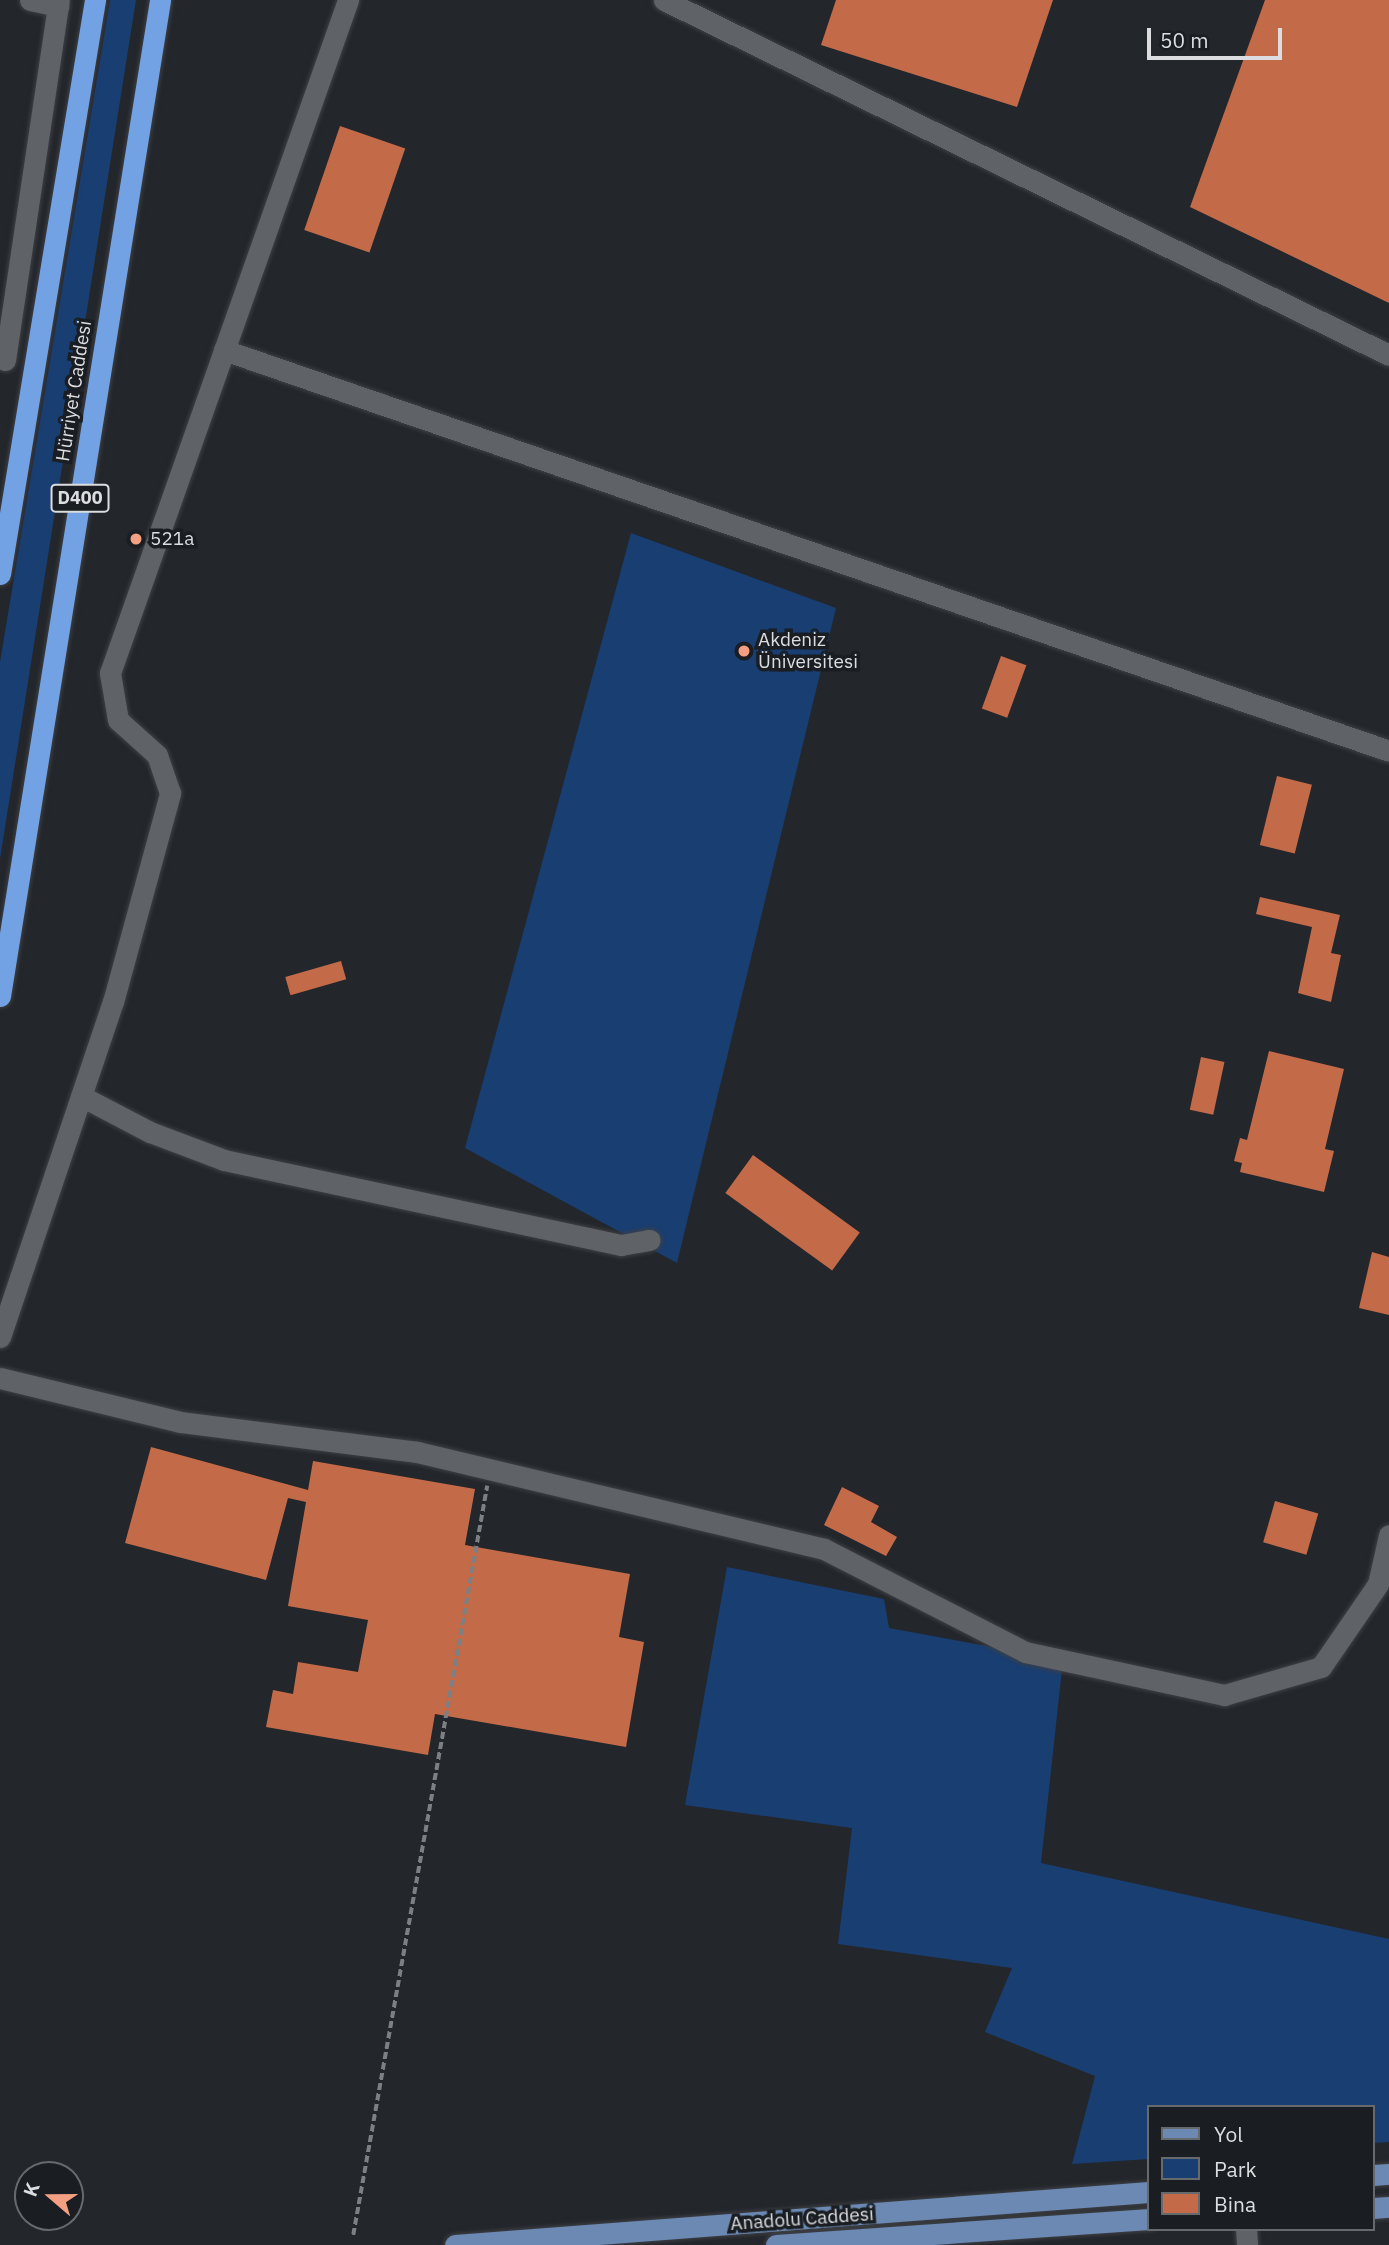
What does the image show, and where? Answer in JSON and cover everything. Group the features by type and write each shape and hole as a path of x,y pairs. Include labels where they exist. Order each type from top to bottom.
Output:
{"highway":[{"path":"0,574 94,0"},
{"name":"Hürriyet Caddesi","path":"0,996 160,0"}],"main road":[{"name":"Anadolu Caddesi","path":"455,2245 1148,2192"},
{"name":"Anadolu Caddesi","path":"776,2245 936,2238 1148,2219"}],"street":[{"path":"30,0 59,3 2,360 35,355"},
{"path":"0,1337 113,1002 170,793 157,755 118,720 110,673 348,0"},
{"path":"664,0 1389,355"},
{"path":"224,350 1389,751"},
{"path":"81,1096 174,1143 234,1163 621,1245 650,1240"},
{"path":"0,1378 180,1422 417,1452 824,1549 1025,1652 1224,1695 1321,1667 1378,1584 1389,1535"}],"path":[{"path":"353,2235 489,1470"}],"green space":[{"path":"110,0 136,0 0,859 0,662"},
{"path":"631,533 836,608 677,1263 465,1148"},
{"path":"727,1567 884,1599 889,1628 1063,1660 1041,1863 1389,1939 1389,2142 1375,2143 1375,2105 1148,2105 1148,2159 1072,2164 1095,2076 985,2032 1012,1968 838,1944 852,1828 685,1805"}],"building":[{"path":"836,0 1053,0 1017,107 821,45"},
{"path":"1265,0 1389,0 1389,303 1190,207"},
{"path":"340,126 405,148 369,252 304,230"},
{"path":"1001,656 1026,665 1007,718 982,709"},
{"path":"1277,776 1312,785 1295,854 1260,845"},
{"path":"1260,897 1340,915 1331,953 1341,955 1331,1002 1298,993 1312,927 1256,914"},
{"path":"341,961 346,979 290,995 285,977"},
{"path":"1269,1051 1344,1069 1325,1149 1334,1151 1324,1192 1240,1172 1242,1163 1234,1161 1240,1138 1247,1140"},
{"path":"1201,1057 1224,1062 1213,1115 1190,1110"},
{"path":"753,1155 860,1233 832,1271 725,1193"},
{"path":"1372,1252 1389,1257 1389,1315 1359,1308"},
{"path":"151,1447 308,1490 313,1461 475,1489 465,1545 630,1574 619,1637 644,1642 626,1747 435,1714 428,1755 266,1727 273,1690 293,1694 298,1662 358,1672 368,1620 288,1606 306,1502 288,1498 266,1580 125,1543"},
{"path":"842,1487 879,1506 871,1522 897,1537 886,1556 824,1525"},
{"path":"1275,1501 1318,1513 1306,1555 1263,1542"}],"place":[{"name":"521a","path":"136,539"},
{"name":"Akdeniz Üniversitesi","path":"744,651"}]}
